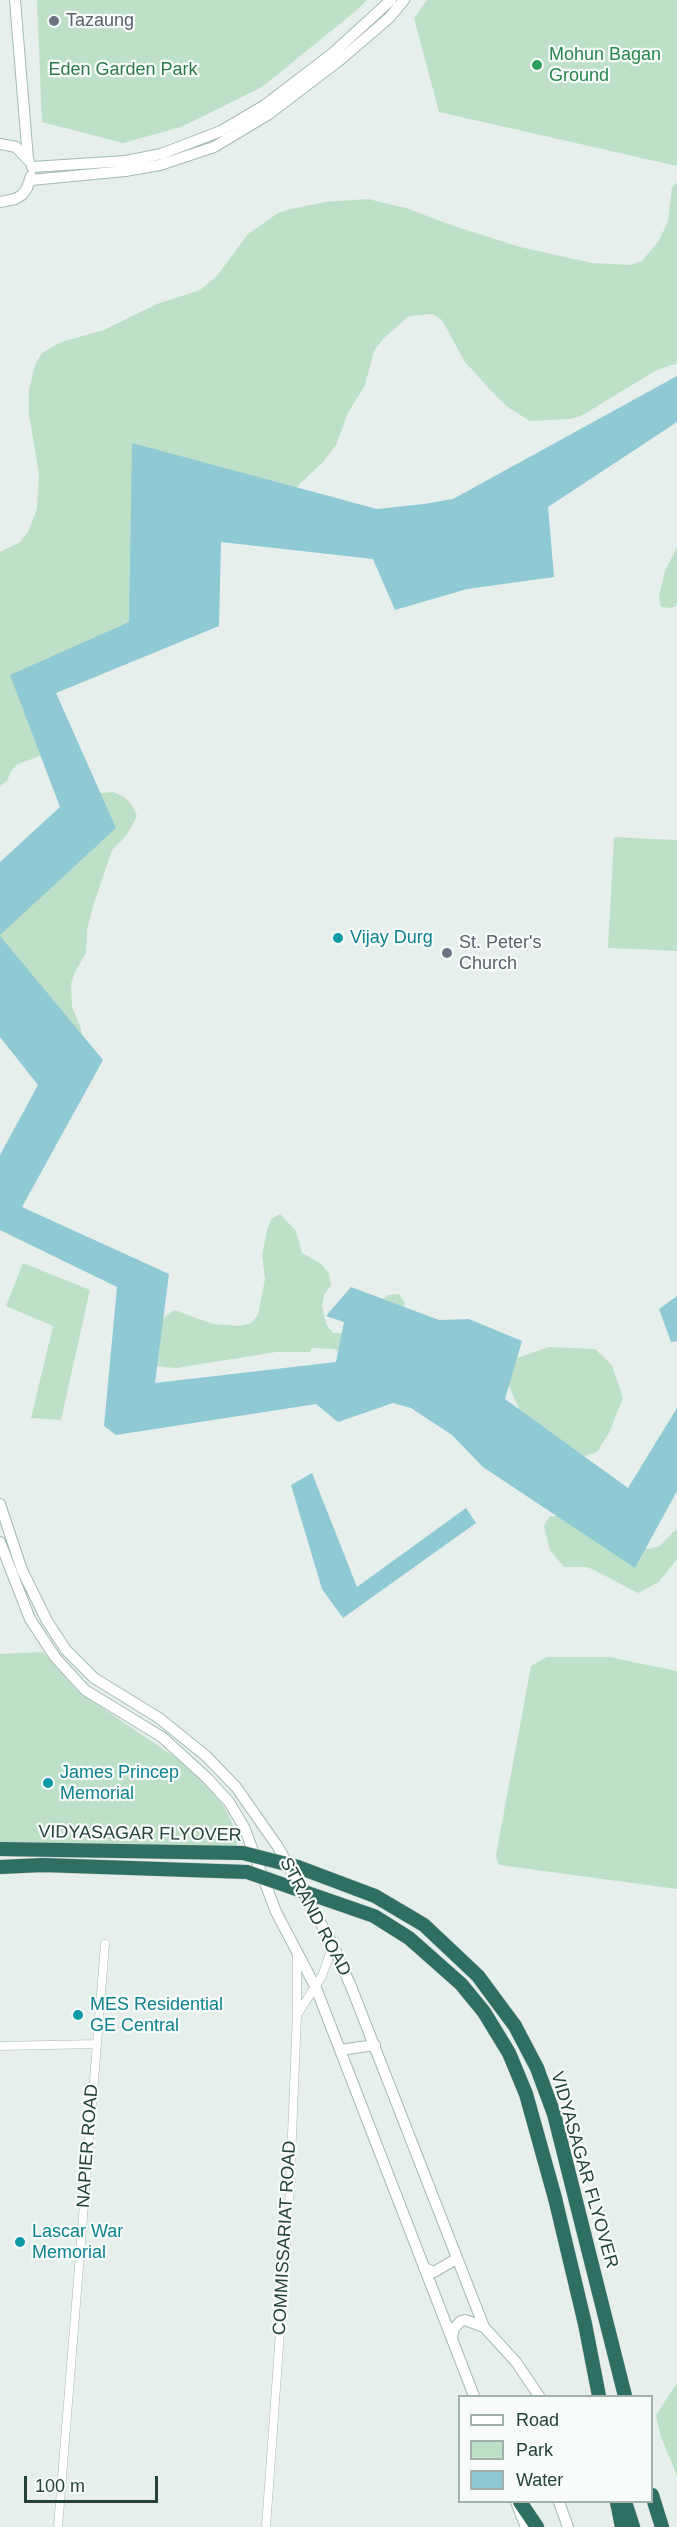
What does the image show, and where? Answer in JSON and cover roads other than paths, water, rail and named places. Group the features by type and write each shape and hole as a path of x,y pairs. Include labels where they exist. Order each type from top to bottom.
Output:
{"highway":[{"name":"VIDYASAGAR FLYOVER","path":"0,1850 243,1853 298,1867 375,1896 424,1925 478,1976 498,2001 515,2026 537,2068 554,2114 624,2395"},
{"name":"VIDYASAGAR FLYOVER","path":"0,1867 43,1866 247,1872 374,1916 409,1938 461,1984 484,2012 509,2053 526,2094 555,2198 585,2324 599,2395"},
{"path":"653,2501 664,2527"},
{"path":"521,2503 537,2527"},
{"path":"616,2503 621,2527"},
{"path":"625,2503 633,2527"}],"main road":[{"path":"0,201 15,199 22,195 31,180 15,0"},
{"path":"30,163 126,161 161,154 220,131 265,105 324,60 391,0"},
{"path":"31,180 148,167 214,147 270,114 340,60 389,18 404,0"},
{"path":"0,144 16,147 30,163"},
{"name":"STRAND ROAD","path":"0,1504 22,1570 46,1621 66,1650 94,1678 159,1718 185,1738 236,1787 278,1847 333,1946 375,2045 484,2327 516,2362 538,2395"},
{"name":"STRAND ROAD","path":"0,1542 30,1619 55,1657 85,1690 162,1737 207,1778 229,1802 244,1827 276,1912 316,1988 473,2395"},
{"path":"340,2050 375,2045"},
{"path":"424,2268 434,2272 456,2259"},
{"path":"452,2338 454,2328 461,2321 465,2320 484,2327"},
{"path":"515,2503 526,2527"},
{"path":"559,2503 568,2527"}],"street":[{"name":"NAPIER ROAD","path":"58,2527 105,1944"},
{"path":"297,2014 316,1988 333,1946"},
{"name":"COMMISSARIAT ROAD","path":"266,2527 289,2207 297,2014 297,1950"},
{"path":"0,2046 97,2044"}],"water":[{"path":"677,376 677,422 548,507 554,577 467,589 395,610 373,559 221,542 219,626 56,693 116,828 0,935 0,862 60,807 10,675 129,622 132,443 377,509 424,504 453,499"},
{"path":"0,936 103,1060 22,1207 169,1274 155,1383 336,1362 344,1322 326,1316 351,1287 439,1320 469,1319 522,1341 505,1399 628,1488 677,1408 677,1491 635,1568 483,1467 452,1435 411,1408 393,1403 338,1422 316,1404 116,1435 104,1426 117,1287 0,1230 0,1155 38,1085 0,1037"},
{"path":"677,1296 677,1341 671,1342 659,1309"},
{"path":"312,1473 357,1587 466,1508 476,1523 343,1618 322,1589 291,1485"}],"place":[{"name":"Tazaung","path":"54,21"},
{"name":"Mohun Bagan Ground","path":"537,65"},
{"name":"Vijay Durg","path":"338,938"},
{"name":"St. Peter's Church","path":"447,953"},
{"name":"James Princep Memorial","path":"48,1783"},
{"name":"MES Residential GE Central","path":"78,2015"},
{"name":"Lascar War Memorial","path":"20,2242"}],"park label":[{"name":"Eden Garden Park","path":"123,70"}]}
